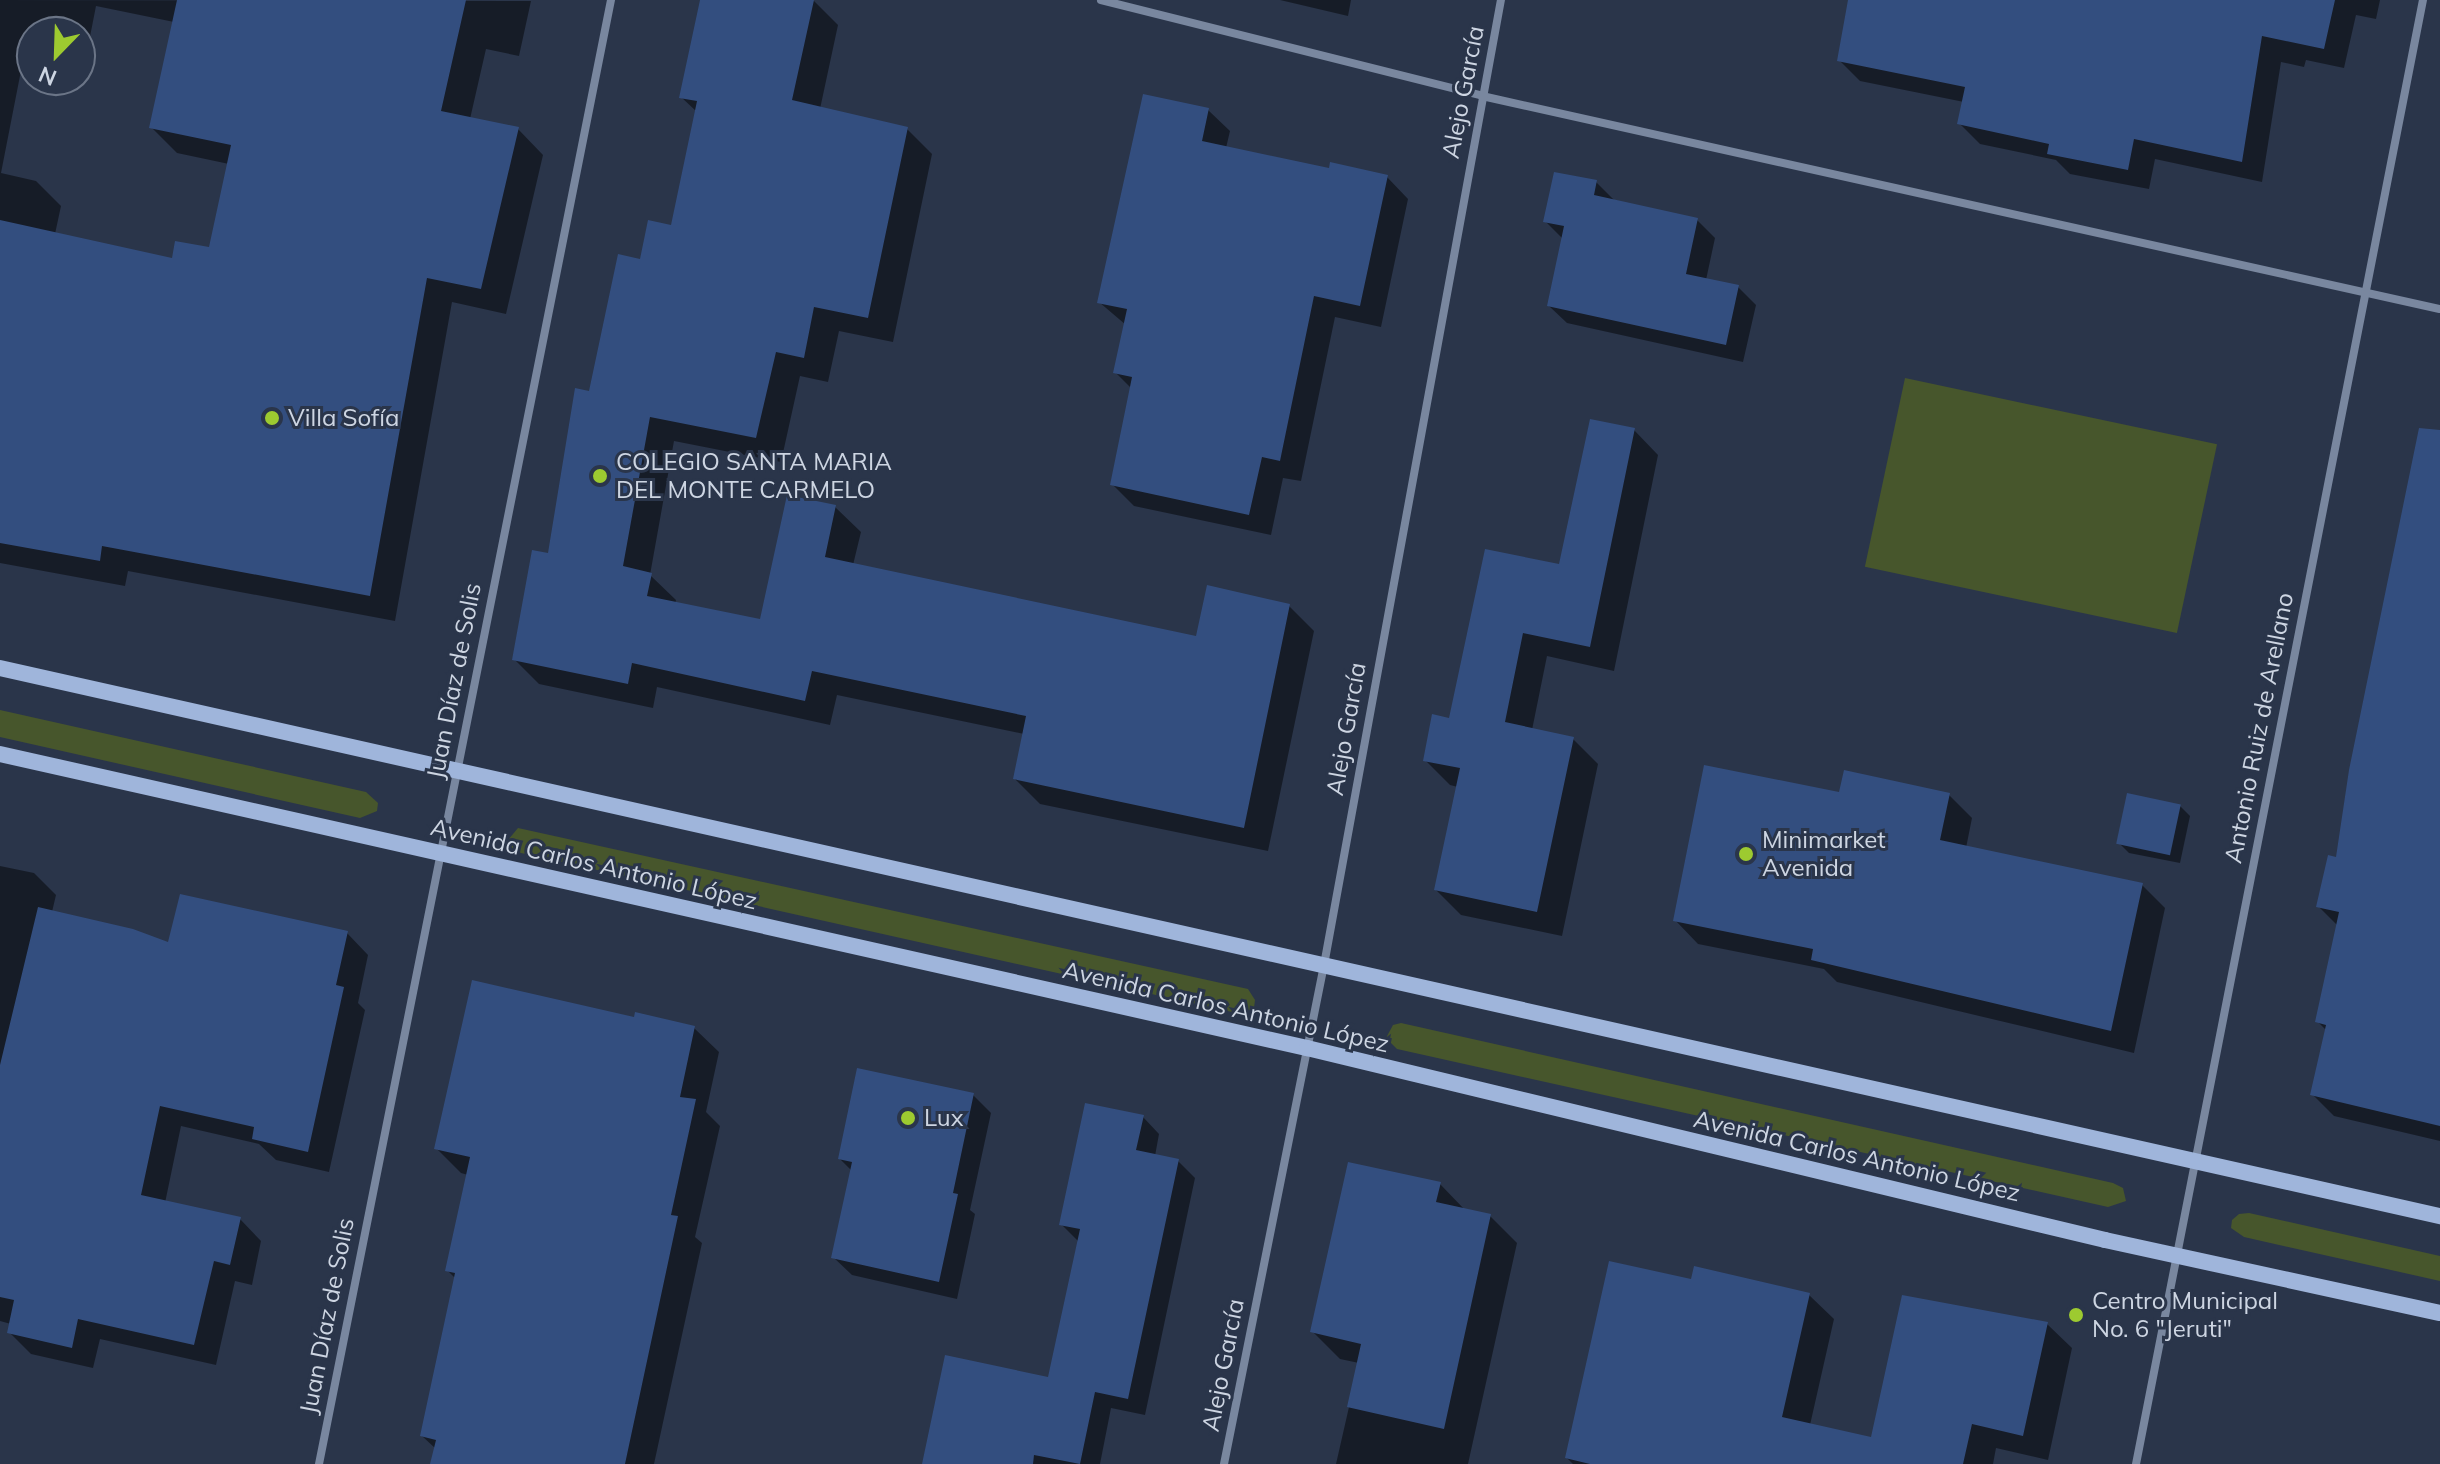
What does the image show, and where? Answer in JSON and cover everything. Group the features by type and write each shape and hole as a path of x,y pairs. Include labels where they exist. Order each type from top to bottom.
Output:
{"main road":[{"path":"0,668 2440,1216"},
{"name":"Avenida Carlos Antonio López","path":"0,754 1307,1048 2177,1257 2440,1313"}],"street":[{"name":"Juan Díaz de Solis","path":"319,1464 611,0"},
{"path":"1101,0 1482,96 2440,309"},
{"name":"Alejo García","path":"1224,1464 1324,965 1501,0"},
{"name":"Antonio Ruiz de Arellano","path":"2136,1464 2423,0"}],"green space":[{"path":"1905,378 2217,444 2177,633 1865,567"},
{"path":"0,710 366,792 378,803 377,811 360,818 0,737"},
{"path":"518,828 1248,989 1255,1000 1254,1008 1241,1014 521,853 512,848 508,840"},
{"path":"1401,1023 2113,1183 2123,1188 2126,1201 2108,1207 1397,1049 1386,1038 1393,1025"},
{"path":"2249,1213 2440,1256 2440,1281 2244,1237 2231,1228 2232,1220 2239,1214"}],"building":[{"path":"177,0 466,0 441,111 519,127 481,289 427,278 370,596 102,546 100,561 0,543 0,220 172,258 175,241 209,247 231,145 149,128"},
{"path":"700,0 814,0 792,100 908,127 868,318 814,307 804,358 776,352 756,438 650,417 623,566 652,573 647,596 760,619 787,495 836,505 825,557 1196,636 1207,585 1290,604 1244,828 1013,779 1026,716 812,671 805,701 632,663 628,684 512,660 532,550 548,553 575,388 589,391 618,254 640,259 648,220 671,225 697,101 679,98"},
{"path":"1848,0 2335,0 2324,49 2262,36 2242,162 2134,139 2128,170 2047,154 2049,144 1957,124 1965,87 1837,61"},
{"path":"1143,94 1209,108 1202,141 1329,168 1330,162 1388,175 1360,306 1314,296 1280,461 1262,457 1249,515 1110,485 1132,377 1113,373 1127,309 1097,303"},
{"path":"1554,172 1597,180 1594,195 1698,218 1686,274 1739,285 1726,345 1547,306 1564,226 1543,222"},
{"path":"1590,419 1635,428 1590,647 1523,633 1505,722 1574,737 1537,912 1434,890 1460,768 1423,761 1432,714 1449,718 1485,549 1559,564"},
{"path":"2419,428 2440,430 2440,1126 2310,1095 2326,1025 2315,1022 2339,912 2316,907 2328,855 2336,857 2349,770"},
{"path":"1704,765 1839,792 1844,770 1950,793 1940,840 2143,883 2111,1031 1811,960 1813,949 1673,921"},
{"path":"2127,793 2181,804 2170,855 2116,844"},
{"path":"180,894 348,931 336,985 344,987 308,1152 252,1139 254,1127 160,1106 141,1195 241,1217 230,1265 214,1261 194,1345 78,1319 72,1348 7,1333 14,1300 0,1297 0,1065 38,907 133,929 168,942"},
{"path":"472,980 634,1017 635,1012 695,1026 680,1097 696,1099 671,1215 678,1216 625,1464 430,1464 436,1440 420,1436 455,1273 445,1271 470,1157 434,1149"},
{"path":"857,1068 974,1093 953,1193 958,1194 939,1282 831,1258 852,1162 838,1159"},
{"path":"1085,1103 1144,1115 1136,1150 1179,1159 1128,1399 1095,1392 1080,1464 1034,1455 1033,1464 922,1464 945,1355 1048,1377 1080,1229 1059,1225"},
{"path":"1348,1162 1441,1182 1436,1202 1491,1214 1444,1429 1347,1407 1361,1344 1310,1332"},
{"path":"1609,1261 1691,1279 1694,1266 1810,1293 1782,1417 1871,1437 1902,1295 2048,1322 2023,1436 1972,1424 1963,1464 1590,1464 1565,1458"}],"place":[{"name":"Villa Sofía","path":"272,418"},
{"name":"COLEGIO SANTA MARIA DEL MONTE CARMELO","path":"600,476"},
{"name":"Minimarket Avenida","path":"1746,854"},
{"name":"Lux","path":"908,1118"},
{"name":"Centro Municipal No. 6 \"Jeruti\"","path":"2076,1315"}]}
